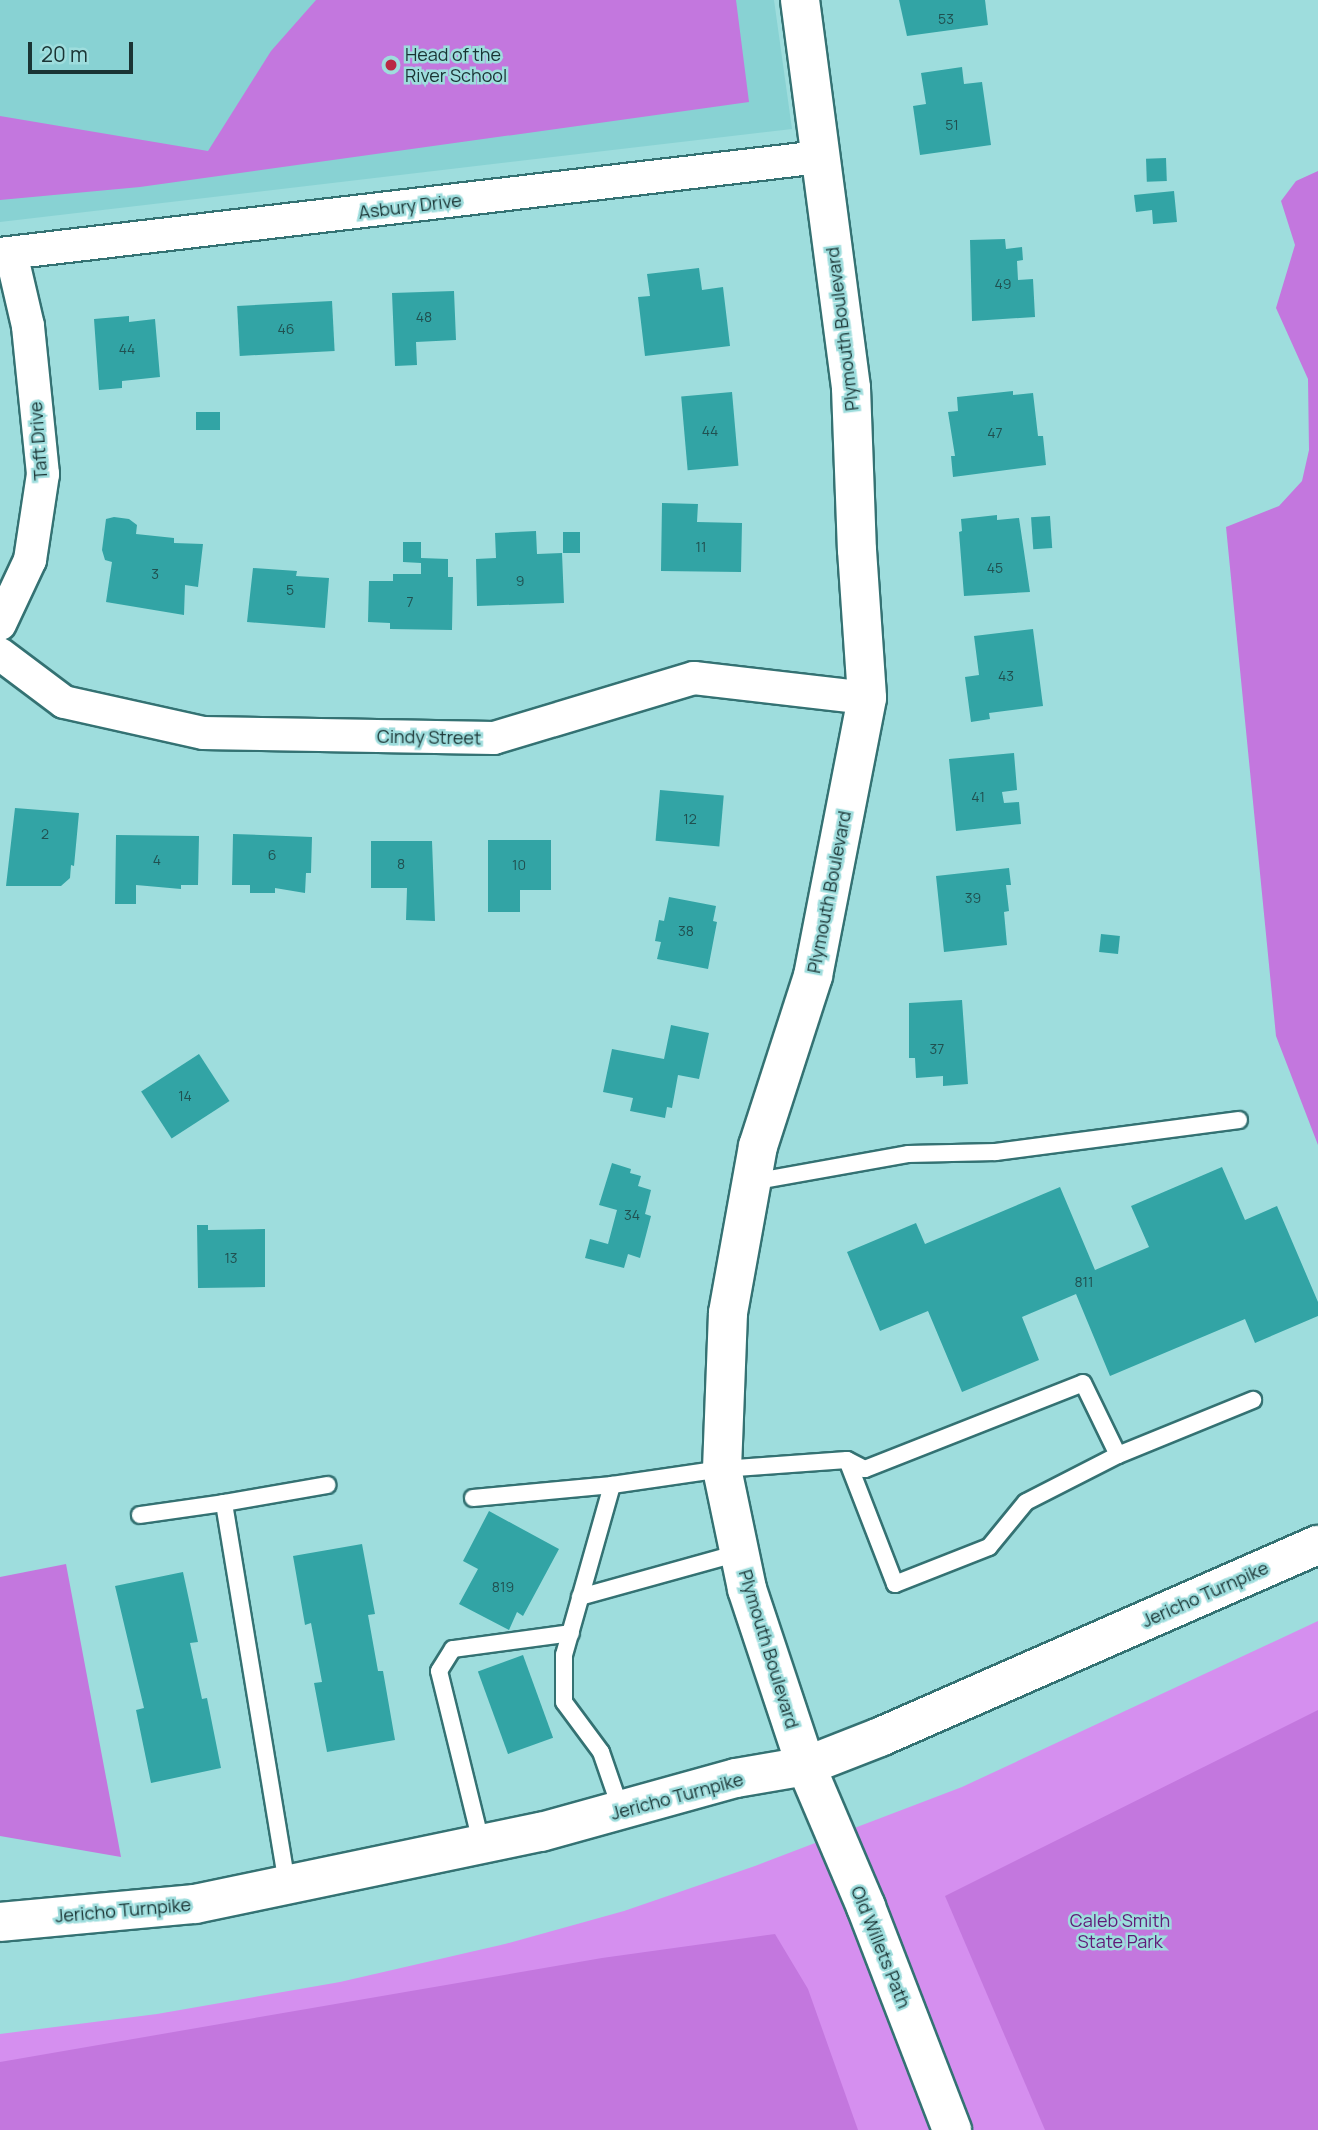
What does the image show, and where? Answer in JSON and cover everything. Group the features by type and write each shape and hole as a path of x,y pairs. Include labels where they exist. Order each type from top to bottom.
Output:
{"main road":[{"name":"Plymouth Boulevard","path":"800,0 851,388 857,550 867,698 813,976 758,1146 728,1313 722,1469 747,1589 806,1766"},
{"name":"Jericho Turnpike","path":"0,1922 195,1904 481,1842 541,1832 736,1778 806,1766 880,1737 1318,1545"},
{"name":"Old Willets Path","path":"806,1766 866,1907 952,2130"}],"street":[{"name":"Asbury Drive","path":"5,253 820,158"},
{"name":"Taft Drive","path":"0,624 30,560 43,474 28,326 5,253"},
{"name":"Cindy Street","path":"0,654 64,702 203,733 494,738 694,678 867,698"}],"lane":[{"path":"752,1182 908,1153 996,1152 1239,1120"},
{"path":"474,1498 612,1485 722,1469 847,1460 865,1469 1083,1383 1118,1455"},
{"path":"847,1460 895,1584 989,1548 1026,1502 1118,1455 1253,1400"},
{"path":"140,1515 327,1485"},
{"path":"612,1485 564,1655 564,1702 601,1752 622,1811"},
{"path":"225,1503 287,1884"},
{"path":"580,1597 739,1553"},
{"path":"481,1842 439,1671 453,1649 571,1633"}],"shaded area":[{"name":"Head of the River School","path":"0,0 774,0 792,129 0,222"}],"green space":[{"path":"316,0 736,0 749,102 140,187 0,200 0,116 208,151 271,51"},
{"path":"1318,171 1318,1145 1276,1036 1226,527 1279,506 1302,481 1309,450 1308,379 1276,308 1295,245 1281,201 1296,181"},
{"path":"66,1564 121,1857 0,1836 0,1577"},
{"name":"Caleb Smith State Park","path":"1318,1621 1318,2130 0,2130 0,2034 157,2014 340,1982 505,1944 624,1911 755,1866 962,1787"},
{"path":"1318,1710 1318,2130 1045,2130 945,1896"},
{"path":"775,1934 808,1989 858,2130 0,2130 0,2062 602,1958"}],"building":[{"path":"899,0 985,0 988,25 907,36"},
{"path":"962,67 964,84 982,82 991,145 920,155 913,106 926,104 921,73"},
{"path":"1166,158 1167,181 1147,182 1146,159"},
{"path":"1174,191 1177,222 1153,224 1152,210 1136,212 1134,195"},
{"path":"1005,239 1006,249 1022,247 1023,260 1017,261 1018,280 1033,279 1035,317 972,321 970,240"},
{"path":"699,268 702,290 723,287 730,346 645,356 638,297 650,296 647,274"},
{"path":"454,291 456,340 416,342 417,365 395,366 392,293"},
{"path":"332,301 335,351 240,356 237,306"},
{"path":"129,316 129,322 155,319 160,377 122,381 122,388 99,390 94,319"},
{"path":"1013,391 1013,395 1033,393 1038,436 1043,436 1046,465 953,477 951,456 955,456 948,412 958,411 957,397"},
{"path":"732,392 738,466 688,470 681,396"},
{"path":"196,412 220,412 220,430 196,430"},
{"path":"662,503 698,504 697,522 742,523 741,572 661,571"},
{"path":"997,515 997,520 1019,518 1030,592 964,596 959,532 962,531 961,519"},
{"path":"1050,516 1052,548 1033,549 1031,517"},
{"path":"106,519 129,519 137,525 136,534 174,538 174,543 203,544 198,587 185,585 184,615 106,602 112,562 105,560 102,550"},
{"path":"536,531 537,554 562,553 564,603 477,606 476,559 496,558 495,533"},
{"path":"563,532 580,532 580,553 563,553"},
{"path":"403,542 421,542 421,558 448,559 448,577 453,577 452,630 390,629 390,623 368,622 369,581 393,581 393,574 421,574 421,563 403,562"},
{"path":"253,568 297,571 296,576 329,578 325,628 247,622"},
{"path":"1033,629 1043,706 989,713 990,719 971,722 965,677 979,675 974,636"},
{"path":"1014,753 1017,790 1002,792 1004,803 1019,802 1021,824 956,831 949,759"},
{"path":"660,790 724,796 719,846 656,841"},
{"path":"15,808 79,813 74,866 71,865 70,878 61,886 6,886"},
{"path":"233,834 312,837 311,873 306,873 305,893 275,888 275,893 250,893 250,885 232,885"},
{"path":"116,835 199,836 198,885 181,885 181,889 136,885 136,904 115,904"},
{"path":"488,840 551,840 551,890 520,890 520,912 488,912"},
{"path":"371,841 432,841 435,921 406,920 407,888 371,888"},
{"path":"1009,868 1011,885 1006,885 1009,911 1004,912 1007,945 944,952 936,876"},
{"path":"669,897 716,906 713,921 717,922 708,969 657,959 661,942 655,941 659,920 664,921"},
{"path":"1101,934 1120,936 1118,954 1099,952"},
{"path":"962,1000 968,1084 943,1086 943,1076 916,1078 915,1058 909,1058 909,1003"},
{"path":"671,1025 709,1033 699,1079 678,1075 672,1108 667,1107 665,1118 630,1111 633,1098 603,1092 612,1049 664,1059"},
{"path":"199,1054 229,1101 172,1139 141,1092"},
{"path":"612,1163 631,1169 630,1173 641,1176 638,1186 651,1190 645,1214 651,1216 640,1258 628,1254 624,1268 585,1258 590,1239 608,1244 617,1210 599,1205"},
{"path":"1222,1167 1245,1220 1277,1206 1318,1302 1318,1316 1255,1343 1245,1319 1110,1376 1076,1294 1022,1317 1039,1360 962,1392 928,1311 880,1331 847,1252 916,1223 925,1244 1060,1187 1095,1270 1149,1247 1131,1206"},
{"path":"197,1225 208,1225 208,1230 265,1229 265,1287 198,1288"},
{"path":"489,1511 559,1549 523,1616 517,1612 509,1630 459,1604 478,1569 463,1561"},
{"path":"362,1544 375,1614 368,1615 378,1671 383,1671 395,1740 327,1752 314,1683 322,1682 311,1623 305,1625 293,1556"},
{"path":"183,1572 198,1642 190,1643 202,1699 207,1698 221,1768 151,1783 136,1710 144,1708 115,1586"},
{"path":"523,1655 553,1738 508,1754 478,1671"}],"place":[{"name":"Head of the River School","path":"391,65"}]}
